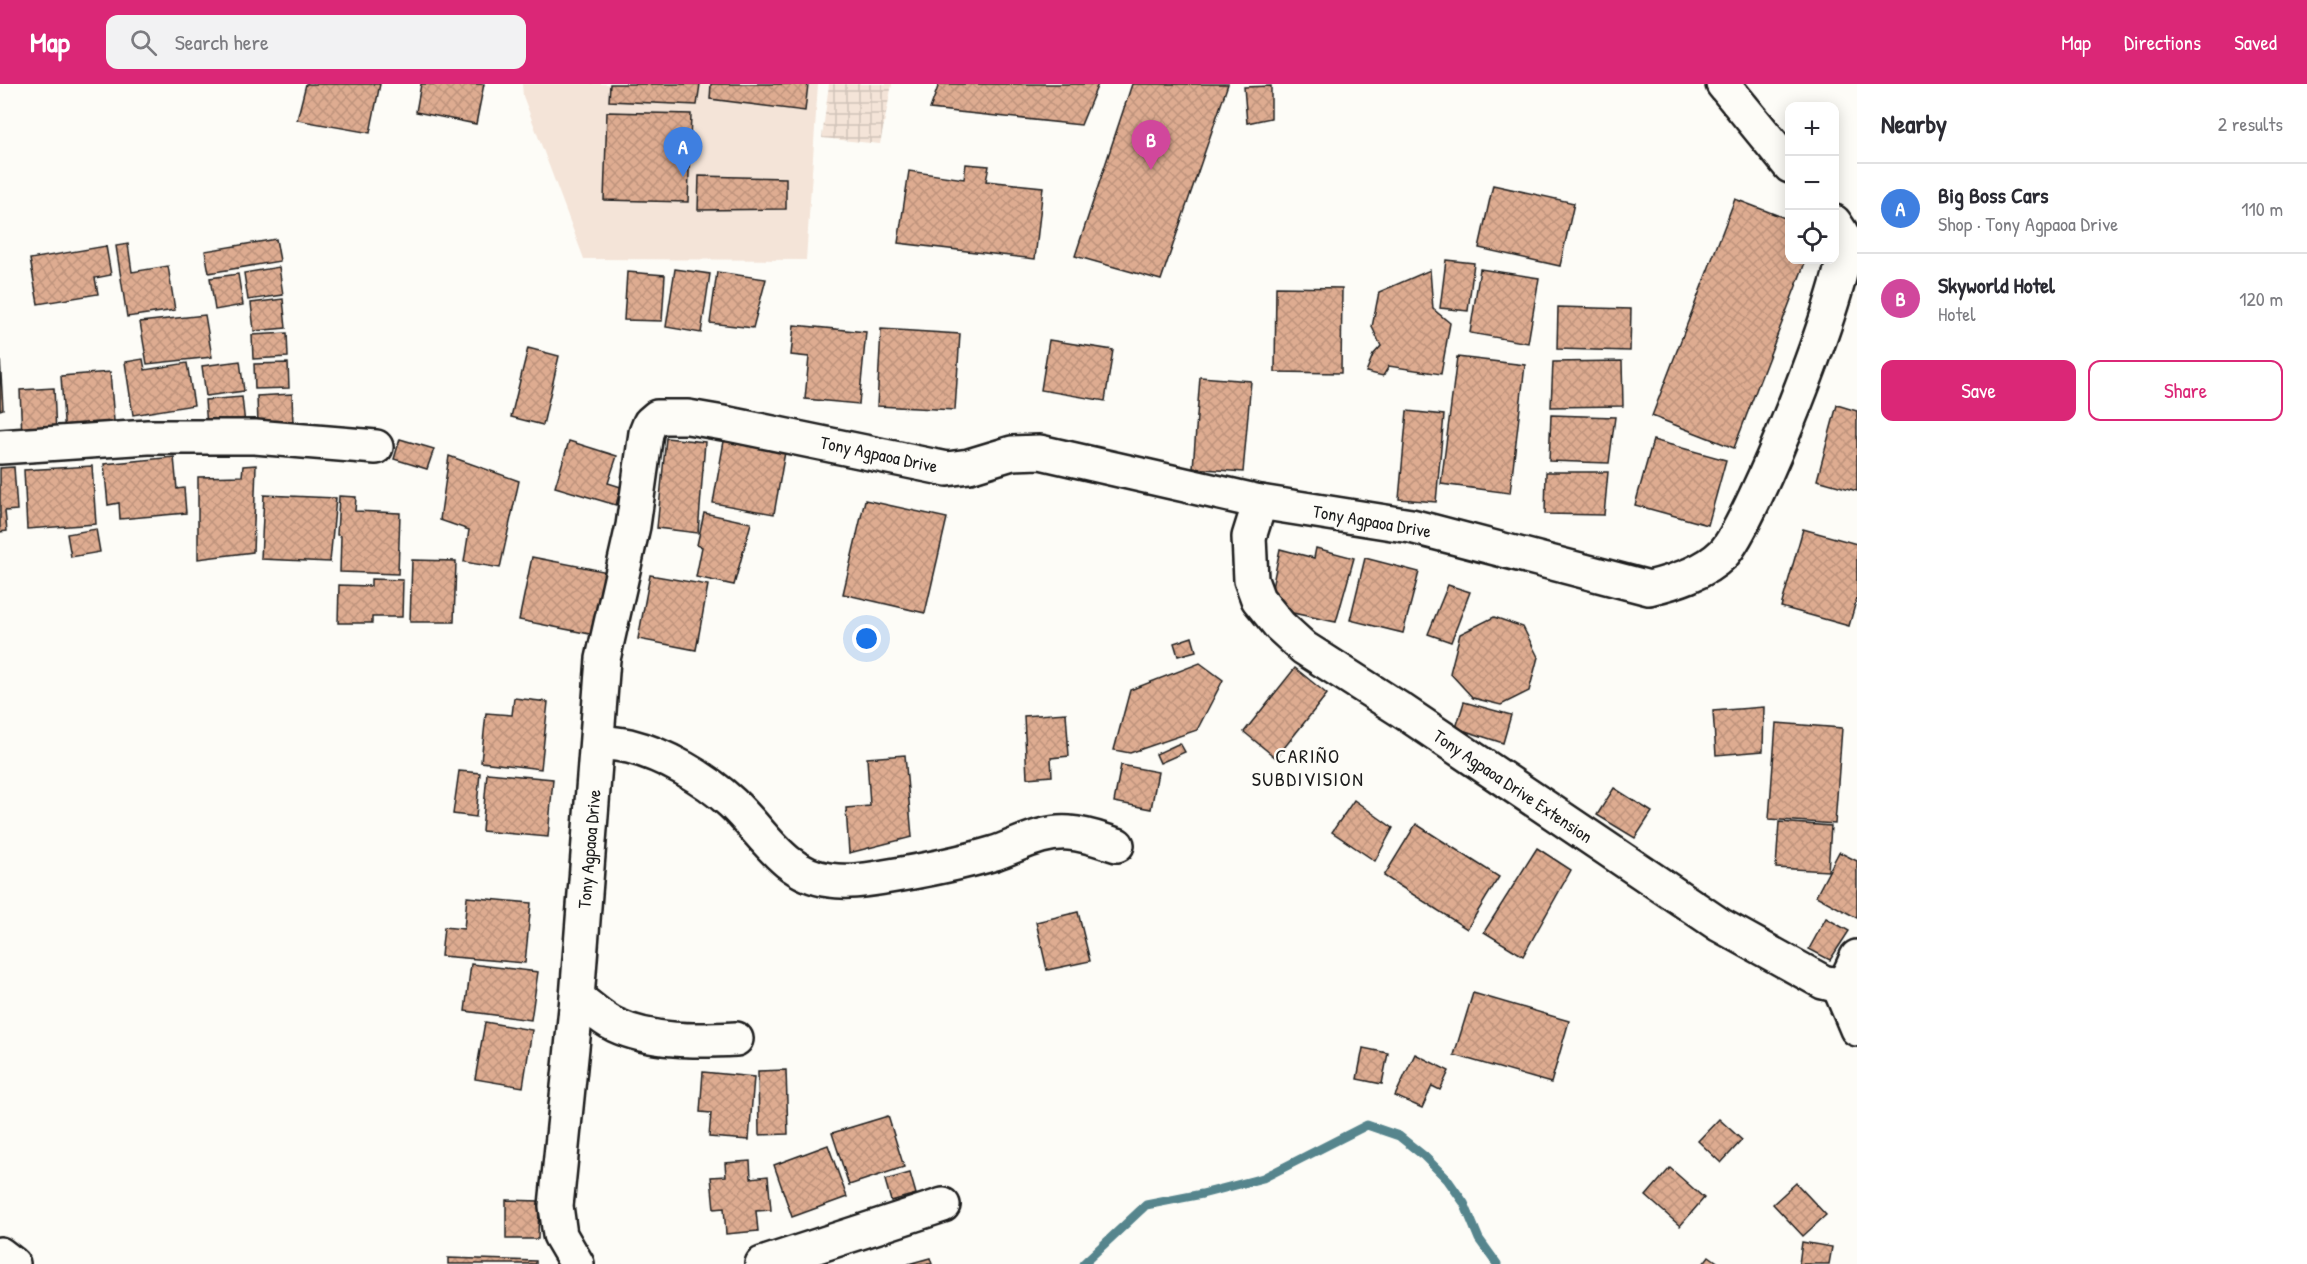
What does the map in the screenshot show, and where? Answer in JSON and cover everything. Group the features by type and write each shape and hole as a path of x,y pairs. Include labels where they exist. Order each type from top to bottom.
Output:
{"street":[{"path":"1723,84 1785,160"},
{"name":"Tony Agpaoa Drive","path":"577,1264 560,1235 556,1206 577,998 603,659 633,526 646,433 650,423 657,417 688,417 729,424 947,469 969,466 1012,453 1040,452 1260,502 1412,526 1649,588 1668,583 1710,565 1724,553 1739,531 1789,419 1836,289 1844,262 1845,240 1839,230"},
{"path":"0,447 148,437 255,436 376,447"},
{"name":"Tony Agpaoa Drive Extension","path":"1260,502 1248,537 1251,580 1258,599 1280,626 1304,648 1401,710 1720,925 1823,982 1838,984"},
{"path":"598,742 630,746 667,761 703,781 732,803 777,854 814,878 849,882 909,873 954,864 1047,835 1067,833 1086,835 1117,845"},
{"path":"1857,957 1845,980 1838,984 1857,1029"},
{"path":"577,998 614,1025 651,1036 710,1040 736,1039"},
{"path":"762,1264 943,1205"},
{"path":"0,1254 13,1264"}],"shaded area":[{"path":"522,84 818,84 806,260 584,259 523,96"},
{"path":"829,84 892,84 880,144 822,138"}],"building":[{"path":"306,84 380,84 370,133 297,120"},
{"path":"421,84 484,84 476,124 416,112"},
{"path":"610,84 700,84 697,105 609,101"},
{"path":"711,84 808,84 805,111 710,99"},
{"path":"939,84 1098,84 1081,125 930,109"},
{"path":"1132,84 1228,84 1161,280 1075,256"},
{"path":"1271,86 1271,118 1247,123 1244,87"},
{"path":"607,112 691,114 688,202 604,200"},
{"path":"966,164 989,166 986,181 1043,187 1035,259 898,243 909,171 964,179"},
{"path":"699,176 786,178 786,209 698,210"},
{"path":"1493,185 1574,203 1560,266 1479,248"},
{"path":"1735,199 1785,218 1785,264 1804,264 1734,448 1652,416"},
{"path":"276,239 280,261 209,273 205,251"},
{"path":"128,244 132,272 168,266 175,310 127,317 116,246"},
{"path":"106,246 111,275 95,278 98,294 38,304 30,259"},
{"path":"1446,260 1474,263 1468,311 1440,308"},
{"path":"279,267 283,295 248,300 244,273"},
{"path":"675,269 710,274 701,333 666,327"},
{"path":"1480,269 1539,278 1528,343 1470,333"},
{"path":"1430,270 1433,309 1450,323 1441,374 1389,366 1383,376 1366,372 1373,355 1381,346 1372,327 1379,292"},
{"path":"627,272 665,275 662,321 624,320"},
{"path":"717,272 766,279 753,328 710,323"},
{"path":"238,274 243,305 215,310 210,278"},
{"path":"1276,287 1342,288 1341,373 1275,372"},
{"path":"283,299 286,328 254,331 251,303"},
{"path":"1558,307 1631,309 1630,351 1557,349"},
{"path":"205,315 212,357 147,364 140,322"},
{"path":"794,325 866,332 859,404 805,399 809,357 791,355"},
{"path":"881,329 960,334 955,410 877,406"},
{"path":"287,333 288,357 253,359 252,335"},
{"path":"1049,340 1113,350 1105,401 1041,390"},
{"path":"528,348 559,356 543,425 511,417"},
{"path":"0,357 3,409 0,410"},
{"path":"1457,357 1525,365 1510,493 1441,484"},
{"path":"143,359 145,370 187,363 194,405 133,415 125,362"},
{"path":"240,361 244,391 206,396 202,366"},
{"path":"1622,361 1623,406 1551,407 1553,362"},
{"path":"288,363 289,388 255,389 254,364"},
{"path":"110,372 115,433 65,436 61,376"},
{"path":"1200,377 1251,381 1243,472 1193,468"},
{"path":"54,388 56,435 22,437 20,390"},
{"path":"292,394 293,424 258,425 257,396"},
{"path":"242,397 245,424 207,427 205,400"},
{"path":"1837,405 1857,411 1857,491 1817,480"},
{"path":"1407,411 1444,415 1436,502 1399,499"},
{"path":"1551,415 1615,417 1609,463 1549,461"},
{"path":"666,438 705,442 698,533 657,528"},
{"path":"400,439 434,449 427,469 394,459"},
{"path":"1653,440 1726,460 1708,525 1635,505"},
{"path":"569,441 617,456 608,483 621,487 616,505 555,487"},
{"path":"724,441 785,452 774,514 713,503"},
{"path":"449,456 519,481 500,568 464,562 469,530 440,520"},
{"path":"174,457 177,489 184,488 186,513 120,519 119,503 108,505 104,464"},
{"path":"256,465 253,552 198,559 198,477 242,476 243,466"},
{"path":"92,466 96,524 27,529 24,470"},
{"path":"14,467 17,510 5,511 7,531 0,532 0,468"},
{"path":"1546,472 1608,472 1604,515 1545,514"},
{"path":"264,495 336,498 330,562 261,559"},
{"path":"339,496 356,497 355,511 400,513 398,574 340,572 341,536 337,535"},
{"path":"865,500 947,518 925,613 843,594"},
{"path":"704,513 751,523 734,585 696,577 702,547 697,545"},
{"path":"96,529 100,552 71,557 67,534"},
{"path":"1803,529 1857,544 1857,598 1849,626 1781,607"},
{"path":"1316,548 1354,558 1336,622 1288,612 1272,588 1280,549 1314,558"},
{"path":"532,557 608,572 595,635 519,620"},
{"path":"1365,558 1419,572 1403,633 1350,620"},
{"path":"412,560 456,561 454,622 410,622"},
{"path":"650,575 708,585 696,650 638,639"},
{"path":"371,579 403,580 402,617 372,617 372,623 338,623 339,585 371,586"},
{"path":"1448,585 1470,592 1451,642 1428,634"},
{"path":"1494,617 1523,627 1538,657 1529,691 1501,705 1473,698 1450,673 1460,634"},
{"path":"1192,637 1196,651 1178,656 1174,643"},
{"path":"1200,663 1223,680 1197,730 1130,753 1114,750 1130,690"},
{"path":"1295,668 1327,694 1276,758 1244,732"},
{"path":"514,698 548,702 541,769 481,762 486,713 512,715"},
{"path":"1464,702 1511,715 1503,743 1456,728"},
{"path":"1764,707 1763,751 1716,755 1713,711"},
{"path":"1066,713 1069,756 1051,758 1052,776 1027,778 1024,716"},
{"path":"1776,723 1842,728 1835,824 1769,819"},
{"path":"1180,743 1185,752 1160,763 1156,754"},
{"path":"905,755 912,837 849,853 846,808 870,806 867,758"},
{"path":"1121,765 1158,772 1151,809 1114,802"},
{"path":"459,771 480,773 476,817 453,814"},
{"path":"487,773 553,779 548,837 482,831"},
{"path":"1614,788 1652,812 1635,838 1597,815"},
{"path":"1354,800 1393,828 1375,861 1332,832"},
{"path":"1779,822 1831,826 1828,871 1776,868"},
{"path":"1416,824 1499,877 1467,929 1384,876"},
{"path":"1537,848 1571,870 1523,956 1484,932"},
{"path":"1839,852 1857,861 1857,918 1816,896"},
{"path":"467,897 531,903 525,963 441,956 444,927 464,929"},
{"path":"1078,912 1090,961 1047,970 1036,922"},
{"path":"1826,918 1849,931 1830,960 1809,949"},
{"path":"471,964 538,972 531,1020 465,1011"},
{"path":"1473,993 1569,1021 1551,1083 1454,1055"},
{"path":"485,1022 532,1030 523,1087 475,1079"},
{"path":"1363,1048 1388,1053 1382,1084 1357,1079"},
{"path":"1415,1054 1449,1071 1440,1090 1432,1086 1422,1108 1395,1096"},
{"path":"786,1070 788,1134 759,1135 758,1071"},
{"path":"703,1072 754,1077 749,1140 709,1137 711,1113 700,1112"},
{"path":"888,1116 904,1167 849,1185 832,1133"},
{"path":"1719,1119 1742,1140 1721,1163 1698,1141"},
{"path":"828,1145 847,1197 792,1217 774,1165"},
{"path":"750,1161 751,1178 768,1176 771,1210 756,1211 758,1231 726,1234 724,1208 714,1209 711,1177 726,1176 725,1163"},
{"path":"1670,1168 1704,1198 1680,1226 1646,1196"},
{"path":"910,1173 916,1194 891,1201 885,1180"},
{"path":"1796,1183 1826,1215 1803,1236 1773,1204"},
{"path":"506,1200 539,1201 538,1239 506,1239"},
{"path":"1802,1242 1832,1247 1829,1264 1799,1264"},
{"path":"1709,1256 1720,1264 1703,1264"},
{"path":"448,1258 536,1261 536,1264 448,1264"},
{"path":"930,1258 932,1264 908,1264"}],"waterway":[{"path":"1083,1264 1146,1205 1202,1194 1263,1178 1367,1125 1399,1136 1447,1179 1464,1203 1479,1239 1497,1264"}],"place":[{"name":"Skyworld Hotel","path":"1151,170"},
{"name":"Big Boss Cars","path":"683,177"}],"district":[{"name":"CARIÑO SUBDIVISION","path":"1308,766"}]}
